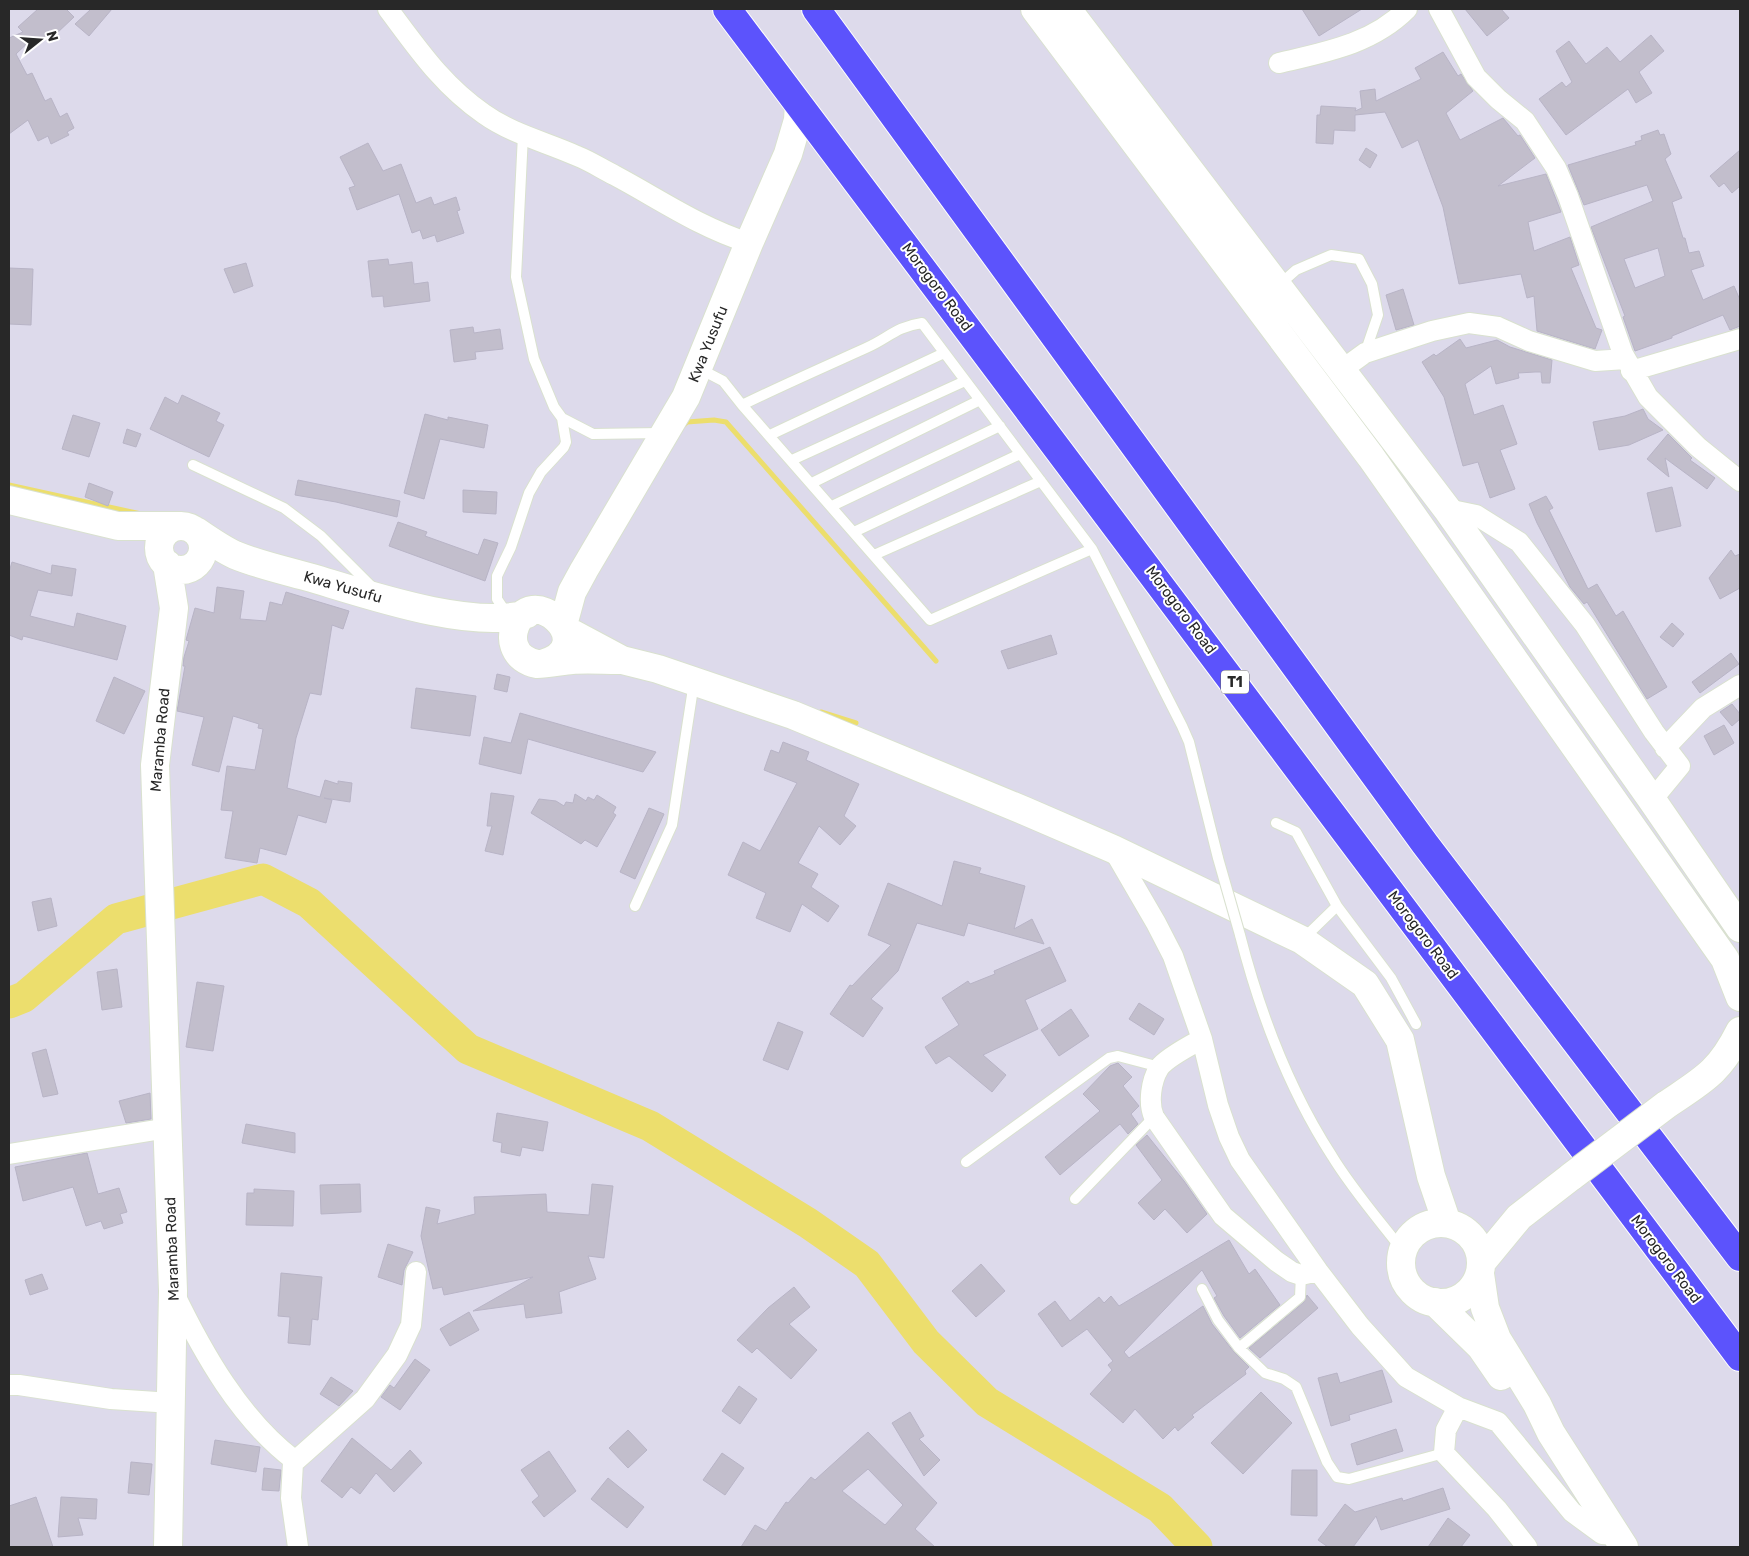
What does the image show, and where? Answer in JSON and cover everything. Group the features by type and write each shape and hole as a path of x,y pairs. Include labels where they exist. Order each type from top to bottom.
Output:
{"highway":[{"name":"Morogoro Road","path":"727,9 1740,1357"},
{"path":"816,9 1425,844 1740,1257"}],"street":[{"path":"388,9 436,74 484,115 524,135 579,156 638,188 687,218 718,233 749,243"},
{"path":"1035,9 1371,457 1726,959 1740,997"},
{"path":"1067,9 1447,509 1740,928"},
{"path":"1279,63 1341,49 1392,24 1407,9"},
{"path":"1439,9 1476,77 1498,100 1524,121 1556,168 1568,196 1629,365 1648,398 1698,447 1740,482"},
{"name":"Kwa Yusufu","path":"563,627 572,592 686,397 749,243 788,154 798,120 799,104"},
{"path":"1342,369 1364,353 1440,329 1469,323 1481,323 1498,327 1529,341 1595,361 1629,365 1740,339"},
{"path":"9,500 118,526 188,529 203,547 179,563"},
{"path":"1447,509 1476,515 1519,542 1585,625 1666,748 1680,766 1652,800"},
{"path":"118,526 179,563"},
{"path":"179,563 161,540 165,533 188,529"},
{"name":"Kwa Yusufu","path":"188,529 221,548 248,560 382,599 481,618 524,614 545,607 560,597 584,570"},
{"name":"Kwa Yusufu","path":"179,563 248,560"},
{"name":"Maramba Road","path":"168,1547 173,1291 155,764 179,563"},
{"name":"Kwa Yusufu","path":"438,611 532,659"},
{"path":"622,660 532,659 515,649 513,636 517,622 524,614 550,613 563,627 622,660 694,681 793,715 1113,849 1302,940 1365,984 1400,1040 1431,1176 1453,1225 1475,1242 1485,1308 1496,1339 1537,1404 1551,1433 1621,1541"},
{"path":"532,659 557,657 566,639 563,627"},
{"path":"1666,748 1703,708 1740,686"},
{"path":"1113,849 1162,934 1202,1039 1218,1105 1240,1160 1310,1273 1406,1377 1458,1407 1498,1422 1572,1512 1602,1534 1621,1541"},
{"path":"1435,1302 1458,1300 1475,1285 1480,1269 1519,1217 1666,1105 1713,1073 1728,1055 1740,1031"},
{"path":"1202,1039 1160,1067 1151,1097 1150,1108 1154,1117 1223,1216 1276,1261 1310,1273"},
{"path":"1713,1073 1740,1066"},
{"path":"9,1154 168,1128"},
{"path":"1519,1217 1482,1226 1425,1226 1412,1236 1403,1251 1401,1262 1407,1284 1415,1293 1435,1302 1480,1347 1528,1412 1551,1433"},
{"path":"298,1547 291,1498 294,1460 365,1399 392,1362 411,1325 416,1272"},
{"path":"173,1291 206,1355 232,1393 279,1449 294,1460"},
{"path":"9,1385 112,1399 172,1403"},
{"path":"1458,1407 1446,1430 1444,1452 1497,1508 1527,1547"}],"lane":[{"path":"524,135 516,277 534,359 554,408 562,418 594,434 665,433"},
{"path":"1278,285 1296,270 1331,255 1359,259 1372,284 1378,315 1364,353"},
{"path":"742,405 799,376 868,347 904,326 922,323 1092,549 1189,742 1254,989 1288,1075 1332,1157 1403,1251"},
{"path":"770,435 944,353"},
{"path":"698,368 724,381 742,405 930,620 1092,549"},
{"path":"792,460 965,381"},
{"path":"812,483 980,400"},
{"path":"524,614 497,599 497,576 511,547 529,493 541,472 564,447 566,442 562,418"},
{"path":"832,506 1000,426"},
{"path":"854,532 1020,454"},
{"path":"193,465 284,508 321,536 350,563 382,599"},
{"path":"874,555 1040,481"},
{"path":"635,906 672,825 694,681"},
{"path":"1276,823 1296,832 1337,906 1391,978 1416,1024"},
{"path":"1302,940 1337,906"},
{"path":"966,1162 1108,1058 1118,1056 1160,1067"},
{"path":"1076,1199 1154,1117"},
{"path":"1239,1348 1300,1298 1310,1273"},
{"path":"1202,1290 1218,1320 1239,1348 1265,1373 1284,1378 1296,1387 1327,1462 1337,1477 1349,1479 1444,1452"}],"building":[{"path":"38,9 66,9 74,17 56,34 52,31 41,41 35,36 16,54 27,75 32,73 45,101 51,98 60,117 67,113 74,128 67,132 69,135 51,144 48,136 38,141 28,120 9,134 9,38 23,32 18,27"},
{"path":"91,9 112,9 89,36 75,24"},
{"path":"1302,9 1362,9 1319,36"},
{"path":"1465,9 1501,9 1509,18 1487,36"},
{"path":"1651,35 1664,51 1639,72 1652,93 1636,103 1628,89 1566,135 1539,99 1562,82 1566,87 1572,82 1556,51 1569,41 1586,64 1607,47 1620,62"},
{"path":"1443,52 1458,76 1461,74 1473,91 1446,113 1460,140 1503,118 1518,136 1520,135 1535,158 1498,186 1546,174 1561,212 1528,222 1534,251 1570,237 1579,265 1571,268 1596,328 1602,330 1595,349 1537,331 1534,296 1527,298 1521,274 1459,284 1443,207 1418,140 1402,148 1385,112 1355,115 1355,131 1334,130 1333,144 1316,143 1317,115 1320,115 1321,106 1356,108 1355,111 1362,108 1360,91 1375,89 1376,101 1421,79 1415,68"},
{"path":"1658,130 1660,135 1664,134 1671,154 1665,159 1682,198 1672,202 1689,253 1699,251 1704,266 1691,270 1703,300 1734,286 1740,300 1740,326 1730,330 1723,315 1672,336 1672,338 1635,351 1623,317 1625,316 1591,227 1653,201 1647,185 1584,205 1568,165 1636,145 1635,142 1642,140 1641,136","holes":["1658,248 1665,276 1635,288 1624,259"]},
{"path":"368,143 383,171 401,164 416,203 431,197 434,205 456,197 460,210 457,211 464,233 437,242 435,235 423,239 420,230 412,233 399,194 357,210 349,188 355,186 340,157"},
{"path":"1366,148 1377,155 1370,168 1359,160"},
{"path":"1740,150 1740,186 1732,193 1724,183 1719,187 1710,176"},
{"path":"388,259 389,265 412,262 414,284 428,282 430,301 384,307 383,296 372,297 368,261"},
{"path":"246,263 253,286 234,293 224,269"},
{"path":"9,268 33,269 31,325 9,324"},
{"path":"1403,289 1414,325 1396,330 1386,295"},
{"path":"473,327 474,333 500,329 503,349 475,352 476,359 454,362 450,330"},
{"path":"1460,339 1466,348 1497,340 1510,347 1552,360 1550,383 1542,383 1541,372 1535,372 1518,373 1519,378 1496,384 1491,366 1465,384 1474,415 1503,405 1517,444 1500,450 1515,489 1490,498 1478,462 1463,466 1444,397 1422,362 1434,354 1436,356"},
{"path":"182,395 220,413 216,421 224,425 209,457 150,429 165,397 178,404"},
{"path":"1643,409 1648,419 1663,430 1629,445 1599,450 1593,422 1625,416"},
{"path":"425,414 448,420 448,417 488,425 484,448 440,439 424,499 404,493"},
{"path":"73,415 100,423 89,457 62,449"},
{"path":"127,429 141,434 136,447 123,443"},
{"path":"1668,434 1692,458 1690,460 1715,478 1707,489 1665,458 1669,477 1647,459"},
{"path":"298,480 400,501 397,517 336,502 295,495"},
{"path":"89,483 113,492 108,506 85,497"},
{"path":"1672,487 1681,526 1656,532 1647,493"},
{"path":"463,490 497,492 496,514 463,512"},
{"path":"1546,496 1553,508 1549,510 1588,589 1597,584 1616,616 1623,611 1667,687 1647,699 1587,602 1584,604 1570,587 1537,523 1529,504"},
{"path":"398,522 427,532 425,536 478,555 484,539 498,543 485,581 389,546"},
{"path":"1731,550 1735,556 1740,554 1740,588 1720,599 1709,578"},
{"path":"12,562 51,574 52,565 76,569 72,596 38,590 30,616 74,627 77,613 126,626 117,660 23,636 22,640 9,635 9,572"},
{"path":"217,587 244,591 240,619 266,621 270,602 282,605 286,592 349,611 343,629 332,625 321,695 310,693 296,738 287,788 320,797 325,780 338,784 338,781 352,783 350,802 324,798 332,800 326,823 298,815 286,855 260,848 257,863 225,858 233,811 221,810 227,766 255,770 263,729 258,728 259,724 233,716 219,772 192,765 204,717 177,711 185,666 183,666 184,657 189,641 186,640 195,608 214,613"},
{"path":"1672,623 1684,634 1673,647 1660,637"},
{"path":"1051,635 1057,654 1008,669 1001,651"},
{"path":"1731,653 1739,664 1700,693 1692,682"},
{"path":"497,674 510,677 507,692 494,689"},
{"path":"114,677 145,691 124,734 96,721"},
{"path":"416,688 476,696 470,736 411,728"},
{"path":"1732,704 1740,714 1740,719 1732,726 1720,712"},
{"path":"520,713 656,752 643,772 528,739 521,774 479,764 484,737 511,743"},
{"path":"1724,725 1734,743 1714,755 1704,736"},
{"path":"783,742 809,752 806,760 859,784 844,816 856,826 840,845 819,826 798,863 818,874 811,887 839,906 828,922 802,904 790,932 756,918 766,893 728,875 743,842 760,851 797,783 764,770 771,750 779,753"},
{"path":"491,793 514,796 503,855 485,851 492,826 487,826"},
{"path":"575,794 586,801 588,797 594,800 597,795 616,807 613,813 616,815 597,847 585,840 581,844 531,813 539,799 556,801 564,806 566,802 573,803"},
{"path":"649,808 664,814 635,879 620,872"},
{"path":"954,861 981,868 979,873 1025,886 1014,929 1032,919 1044,944 968,923 964,936 917,923 898,971 871,999 883,1008 863,1037 830,1014 850,985 852,986 891,945 868,935 888,883 942,906"},
{"path":"51,898 57,926 38,931 32,902"},
{"path":"1050,947 1066,981 1025,1000 1038,1029 983,1055 1006,1075 992,1092 949,1056 936,1064 925,1047 959,1025 942,998 968,981 970,984 995,974 994,971"},
{"path":"117,969 122,1007 102,1010 97,972"},
{"path":"197,982 224,986 213,1051 186,1047"},
{"path":"1139,1003 1164,1019 1154,1035 1129,1019"},
{"path":"1071,1009 1089,1036 1059,1056 1041,1030"},
{"path":"778,1022 803,1032 788,1070 763,1060"},
{"path":"46,1049 58,1094 43,1097 32,1053"},
{"path":"1118,1063 1132,1077 1123,1086 1139,1106 1131,1114 1138,1124 1128,1134 1120,1124 1060,1175 1045,1157 1100,1111 1083,1094 1110,1066"},
{"path":"150,1093 151,1119 126,1123 119,1101"},
{"path":"497,1113 548,1122 543,1151 522,1147 520,1156 501,1152 502,1143 493,1141"},
{"path":"246,1124 295,1133 295,1153 242,1143"},
{"path":"1147,1135 1184,1181 1207,1214 1187,1233 1165,1209 1154,1220 1138,1203 1162,1180 1136,1145"},
{"path":"87,1153 98,1194 119,1188 127,1212 120,1214 123,1223 104,1229 101,1221 86,1226 73,1187 23,1201 15,1167"},
{"path":"360,1184 361,1212 321,1214 320,1185"},
{"path":"592,1184 613,1186 604,1258 588,1256 596,1279 559,1292 562,1313 526,1318 524,1304 473,1311 533,1277 444,1295 442,1287 433,1289 421,1236 426,1207 440,1210 437,1224 475,1214 474,1197 546,1194 547,1212 589,1215"},
{"path":"254,1189 294,1191 293,1226 246,1225 247,1193 254,1193"},
{"path":"1229,1240 1249,1274 1255,1269 1280,1305 1240,1338 1224,1316 1214,1298 1217,1296 1202,1270 1124,1352 1129,1358 1203,1306 1212,1324 1234,1352 1249,1367 1245,1371 1246,1374 1192,1415 1194,1417 1178,1431 1175,1427 1163,1439 1135,1409 1123,1423 1090,1394 1112,1370 1108,1365 1113,1361 1087,1329 1062,1347 1038,1314 1055,1301 1070,1321 1099,1297 1104,1303 1111,1296 1119,1306"},
{"path":"388,1244 413,1252 404,1270 402,1285 378,1277"},
{"path":"981,1264 1005,1291 976,1317 952,1291"},
{"path":"281,1273 322,1277 318,1320 312,1319 310,1345 288,1343 290,1317 278,1316"},
{"path":"42,1274 48,1289 30,1295 25,1280"},
{"path":"794,1287 810,1307 789,1324 817,1350 791,1379 757,1348 752,1353 737,1340 768,1308"},
{"path":"1307,1295 1318,1308 1260,1358 1249,1348 1304,1302"},
{"path":"469,1312 479,1330 450,1346 440,1329"},
{"path":"415,1359 430,1370 400,1410 381,1397 390,1385 394,1388"},
{"path":"1382,1370 1392,1402 1349,1415 1350,1420 1331,1426 1318,1378 1337,1373 1340,1383"},
{"path":"331,1377 353,1391 339,1406 320,1394"},
{"path":"739,1386 757,1399 740,1424 722,1411"},
{"path":"1261,1392 1292,1423 1243,1474 1211,1443"},
{"path":"910,1412 924,1436 919,1439 940,1460 924,1476 892,1423"},
{"path":"1396,1429 1403,1451 1357,1465 1351,1444"},
{"path":"628,1430 647,1450 628,1468 609,1448"},
{"path":"868,1432 937,1503 915,1529 935,1547 741,1547 755,1525 766,1531 786,1502 788,1503 811,1477 815,1480","holes":["868,1469 903,1505 885,1525 842,1491"]},
{"path":"352,1438 391,1470 410,1450 422,1463 394,1492 376,1473 360,1494 351,1487 342,1498 321,1481"},
{"path":"215,1440 260,1447 256,1472 211,1464"},
{"path":"549,1451 576,1491 544,1517 532,1502 539,1496 521,1470"},
{"path":"722,1453 744,1468 725,1495 703,1480"},
{"path":"131,1462 152,1464 149,1495 128,1493"},
{"path":"264,1468 281,1470 279,1491 262,1490"},
{"path":"1292,1470 1317,1470 1317,1516 1291,1515"},
{"path":"608,1478 644,1507 627,1528 591,1499"},
{"path":"1443,1488 1450,1509 1381,1530 1376,1516 1353,1547 1328,1547 1318,1540 1345,1504 1355,1512 1402,1498 1403,1501"},
{"path":"36,1497 53,1547 9,1547 9,1506"},
{"path":"61,1497 97,1499 96,1519 78,1518 83,1535 58,1537"},
{"path":"1448,1518 1470,1535 1461,1547 1428,1547"}],"waterway":[{"path":"684,425 687,422 714,420 726,422 936,661"},
{"path":"9,485 141,514"},
{"path":"821,712 856,723"},
{"path":"9,1003 24,997 116,919 263,879 309,903 468,1049 650,1126 808,1223 867,1264 926,1342 987,1402 1160,1508 1197,1547"}]}
